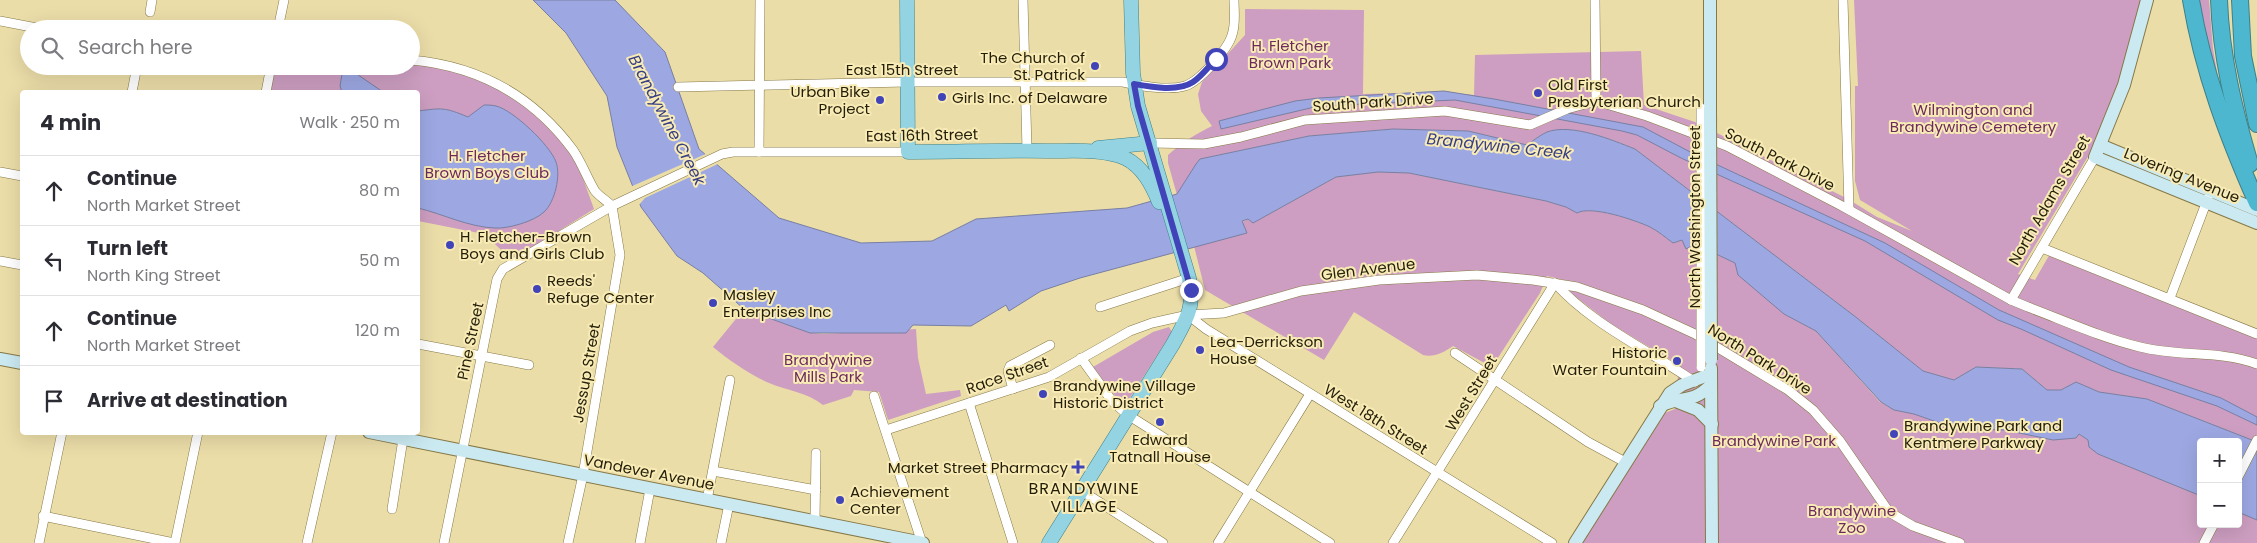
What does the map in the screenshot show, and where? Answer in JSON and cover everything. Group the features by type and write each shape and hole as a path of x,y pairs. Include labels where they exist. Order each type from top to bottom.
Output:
{"highway":[{"path":"2191,0 2199,44 2212,92 2229,139 2253,188"},
{"path":"2219,0 2222,41 2230,92 2257,203"},
{"path":"2241,4 2243,56 2257,124"}],"main road":[{"path":"907,0 906,82 908,152"},
{"path":"1049,543 1173,344 1188,314 1192,300 1189,278 1158,187 1150,143 1138,106 1134,84 1131,0"},
{"path":"1074,151 1150,143"},
{"name":"East 16th Street","path":"908,152 1027,150 1105,153 1125,159 1138,167 1158,187"}],"street":[{"path":"150,12 152,0"},
{"path":"280,20 284,0"},
{"path":"759,152 760,0"},
{"path":"1023,0 1027,150"},
{"name":"East 15th Street","path":"678,87 906,82 1123,82 1153,87 1182,86 1195,80 1221,53 1230,40 1234,25 1234,0"},
{"path":"1595,0 1596,100"},
{"name":"North Washington Street","path":"1710,0 1705,108 1704,373 1712,424 1712,543"},
{"path":"1843,0 1848,209"},
{"name":"North Adams Street","path":"2011,300 2095,157 2127,78 2147,0"},
{"path":"0,21 20,25"},
{"path":"420,61 451,66 504,88 527,102 547,118 564,137 579,159 596,192 612,206"},
{"path":"132,90 135,75"},
{"path":"266,90 269,75"},
{"name":"South Park Drive","path":"1150,143 1204,144 1320,118 1445,111 1530,125 1566,108 1596,100 1655,119 1727,146 1848,209 2011,300 2140,347 2162,352 2217,354 2257,364"},
{"name":"Lovering Avenue","path":"2100,145 2257,223"},
{"name":"East 16th Street","path":"612,206 722,154 733,152 908,152"},
{"name":"Lovering Avenue","path":"2095,157 2208,197 2257,210"},
{"path":"0,172 20,176"},
{"path":"2170,298 2208,197"},
{"name":"Pine Street","path":"444,543 498,279 503,269 612,206"},
{"name":"Jessup Street","path":"568,543 583,475 620,255 612,206"},
{"path":"2042,248 2257,334"},
{"path":"0,261 20,265"},
{"name":"Glen Avenue","path":"1188,314 1224,314 1300,291 1399,278 1477,275 1555,283"},
{"path":"1100,306 1189,278"},
{"path":"1555,283 1564,294 1588,313 1704,373"},
{"name":"West Street","path":"1393,543 1438,474 1555,283"},
{"name":"North Park Drive","path":"1555,283 1599,293 1666,320 1695,334 1788,390 1813,410 1840,441 1889,512 1912,526 1960,543"},
{"name":"Race Street","path":"886,430 1049,377 1130,331 1152,322 1188,314"},
{"name":"West 18th Street","path":"1188,314 1206,329 1552,543"},
{"path":"420,344 530,365"},
{"path":"1013,389 1008,371 1010,366 1050,345"},
{"path":"1456,353 1588,442 1625,462"},
{"path":"1080,358 1112,401 1128,416 1330,543"},
{"path":"0,359 20,363"},
{"path":"1575,543 1670,394 1704,373"},
{"path":"707,500 730,380"},
{"path":"1218,543 1310,394"},
{"path":"874,396 923,543"},
{"path":"969,403 1013,543"},
{"path":"1666,403 1692,407 1703,414 1712,424"},
{"path":"38,543 61,435"},
{"path":"43,516 175,543 197,435"},
{"path":"307,543 331,435"},
{"name":"Vandever Avenue","path":"384,435 923,543"},
{"path":"392,509 403,439"},
{"path":"2242,468 2257,440"},
{"path":"815,521 816,454"},
{"path":"714,471 816,490"},
{"path":"640,543 650,489"},
{"path":"1082,491 1164,543"},
{"path":"721,543 729,504"},
{"path":"2204,543 2212,528"}],"green space":[{"path":"1854,0 2146,0 2108,123 2018,274 2035,280 2051,252 2257,334 2257,442 2147,399 2099,392 2076,382 2061,390 2047,390 2022,369 1976,367 1954,380 1923,371 1857,318 1635,149 1592,134 1580,131 1557,130 1544,133 1527,145 1468,131 1393,129 1309,136 1200,159 1177,195 1168,163 1168,155 1189,139 1212,126 1201,111 1198,94 1202,82 1245,35 1245,9 1364,10 1363,94 1442,92 1474,95 1475,55 1641,51 1644,105 1695,122 1848,199 1877,217 1912,231 1860,200 1855,181 1855,86 1858,86"},
{"path":"2197,0 2209,0 2213,49 2222,102"},
{"name":"H. Fletcher Brown Boys Club","path":"420,64 448,66 513,93 544,120 577,162 594,209 512,260 484,234 420,221 420,90 270,90 274,75 420,75"},
{"name":"Brandywine Park","path":"1378,172 1409,173 1546,201 1566,207 1577,213 1592,211 1613,214 1650,227 1673,243 1683,240 1695,244 1735,263 1784,314 1816,331 1880,402 1894,410 1914,414 1957,429 2005,430 2053,440 2079,434 2088,440 2098,454 2197,494 2197,528 2242,528 2242,514 2257,520 2257,543 1581,543 1662,414 1675,409 1679,365 1611,324 1568,291 1568,281 1547,276 1540,293 1492,367 1453,346 1439,354 1423,355 1354,312 1324,360 1205,290 1194,246 1247,233 1242,222 1248,219 1253,223 1336,177"},
{"name":"Brandywine Mills Park","path":"744,309 811,333 916,329 918,358 926,394 960,390 961,396 888,420 879,392 854,390 851,396 823,405 804,394 776,386 762,379 740,367 713,347"},
{"path":"1169,327 1172,332 1124,407 1093,367 1153,332"}],"water":[{"name":"Brandywine Creek","path":"533,0 615,0 665,52 699,149 779,218 861,243 932,241 976,219 1127,208 1177,194 1200,159 1309,136 1393,129 1468,131 1527,145 1544,133 1557,130 1580,131 1604,137 1635,149 1857,318 1923,371 1954,380 1976,367 2022,369 2047,390 2061,390 2076,382 2099,392 2147,399 2257,442 2257,520 2242,514 2242,438 2197,438 2197,494 2098,454 2089,447 2088,440 2079,434 2076,438 2053,440 2005,430 1957,429 1914,414 1894,410 1881,402 1816,331 1784,314 1738,275 1735,263 1695,244 1686,249 1682,240 1673,243 1650,227 1613,214 1592,211 1577,213 1566,207 1546,201 1409,173 1378,172 1336,177 1253,223 1248,219 1242,221 1247,233 1080,278 1041,291 1009,311 1006,305 971,326 913,325 906,333 810,333 744,309 703,273 677,256 641,207 617,147 607,96 566,33"},
{"path":"342,75 358,75 380,90 341,90"},
{"path":"1444,91 1643,127 1694,154 1885,243 1999,310 2129,367 2221,398 2257,417 2257,425 2217,406 2111,370 1998,320 1865,241 1681,158 1637,135 1455,100 1319,106 1221,129 1219,121 1295,101"},
{"path":"484,105 494,106 512,114 539,138 556,162 558,174 554,195 544,212 514,226 495,228 465,223 420,209 420,111 443,109 468,117"}],"pier":[{"path":"708,153 720,163 645,198 638,206 630,187"}],"place":[{"name":"The Church of St. Patrick","path":"1095,66"},
{"name":"Old First Presbyterian Church","path":"1538,93"},
{"name":"Girls Inc. of Delaware","path":"942,97"},
{"name":"Urban Bike Project","path":"880,100"},
{"name":"H. Fletcher-Brown Boys and Girls Club","path":"450,245"},
{"name":"Reeds' Refuge Center","path":"537,289"},
{"name":"Masley Enterprises Inc","path":"713,303"},
{"name":"Lea-Derrickson House","path":"1200,350"},
{"name":"Historic Water Fountain","path":"1677,361"},
{"name":"Brandywine Village Historic District","path":"1043,394"},
{"name":"Edward Tatnall House","path":"1160,422"},
{"name":"Brandywine Park and Kentmere Parkway","path":"1894,434"},
{"name":"Market Street Pharmacy","path":"1078,467"},
{"name":"Achievement Center","path":"840,500"}],"district":[{"name":"BRANDYWINE VILLAGE","path":"1084,497"}],"route":[{"path":"1191,290 1138,106 1134,84 1153,87 1188,85 1216,59"}],"park label":[{"name":"H. Fletcher Brown Park","path":"1290,54"},
{"name":"Wilmington and Brandywine Cemetery","path":"1973,118"},
{"name":"Brandywine Zoo","path":"1852,518"}]}
